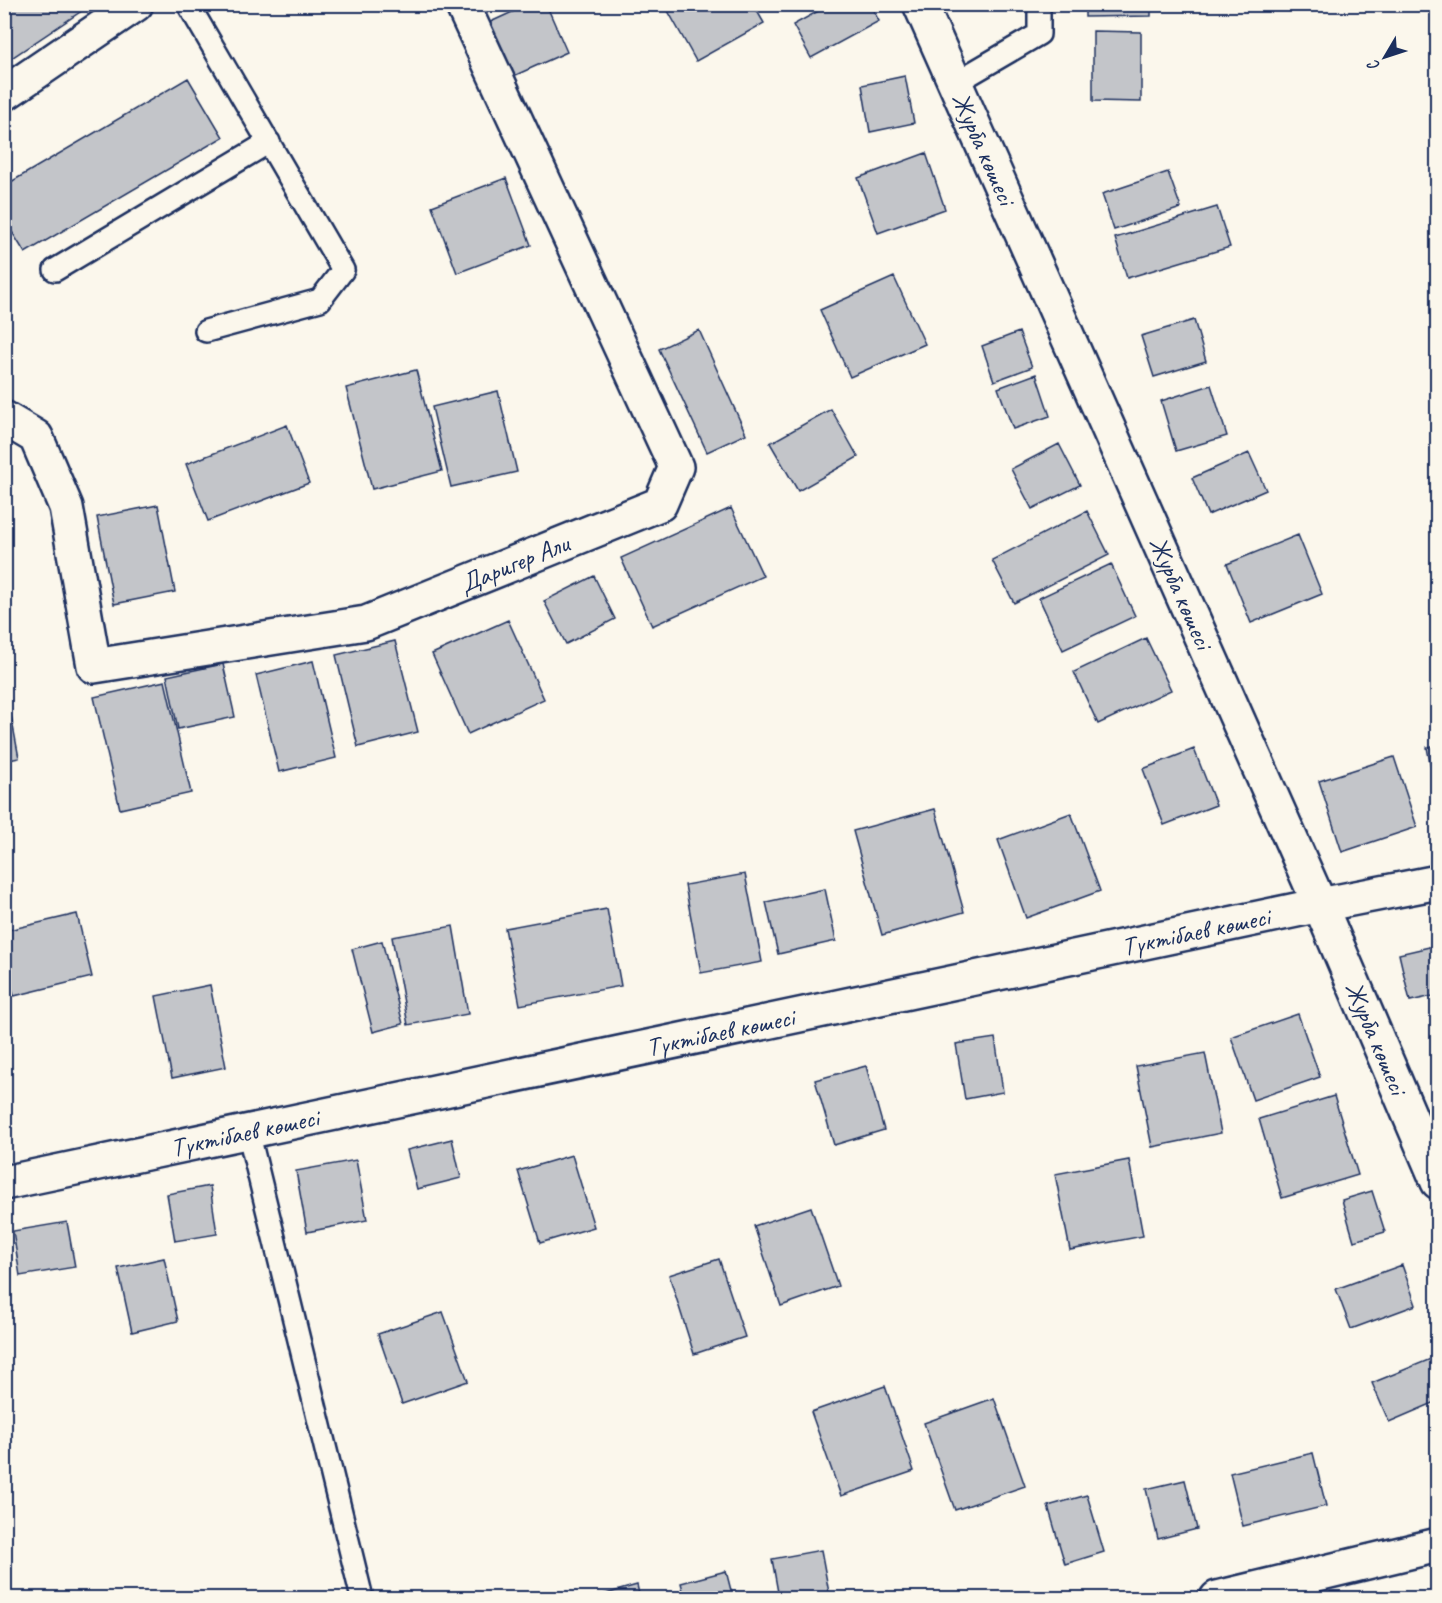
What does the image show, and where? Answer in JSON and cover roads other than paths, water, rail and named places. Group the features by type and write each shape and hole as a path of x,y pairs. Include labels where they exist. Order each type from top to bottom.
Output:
{"street":[{"path":"4,94 136,4"},
{"name":"Даригер Али","path":"4,418 36,438 66,507 94,666 366,623 660,504 676,467 462,4"},
{"name":"Журба көшесі","path":"920,4 1320,905 1437,1182"},
{"name":"Түктібаев көшесі","path":"4,1183 1437,882"},
{"path":"1217,1599 1437,1545"}],"lane":[{"path":"188,4 343,270 320,300 206,332"},
{"path":"955,83 1039,34 1039,4"},
{"path":"55,270 269,142"},
{"path":"248,1131 362,1599"}]}
